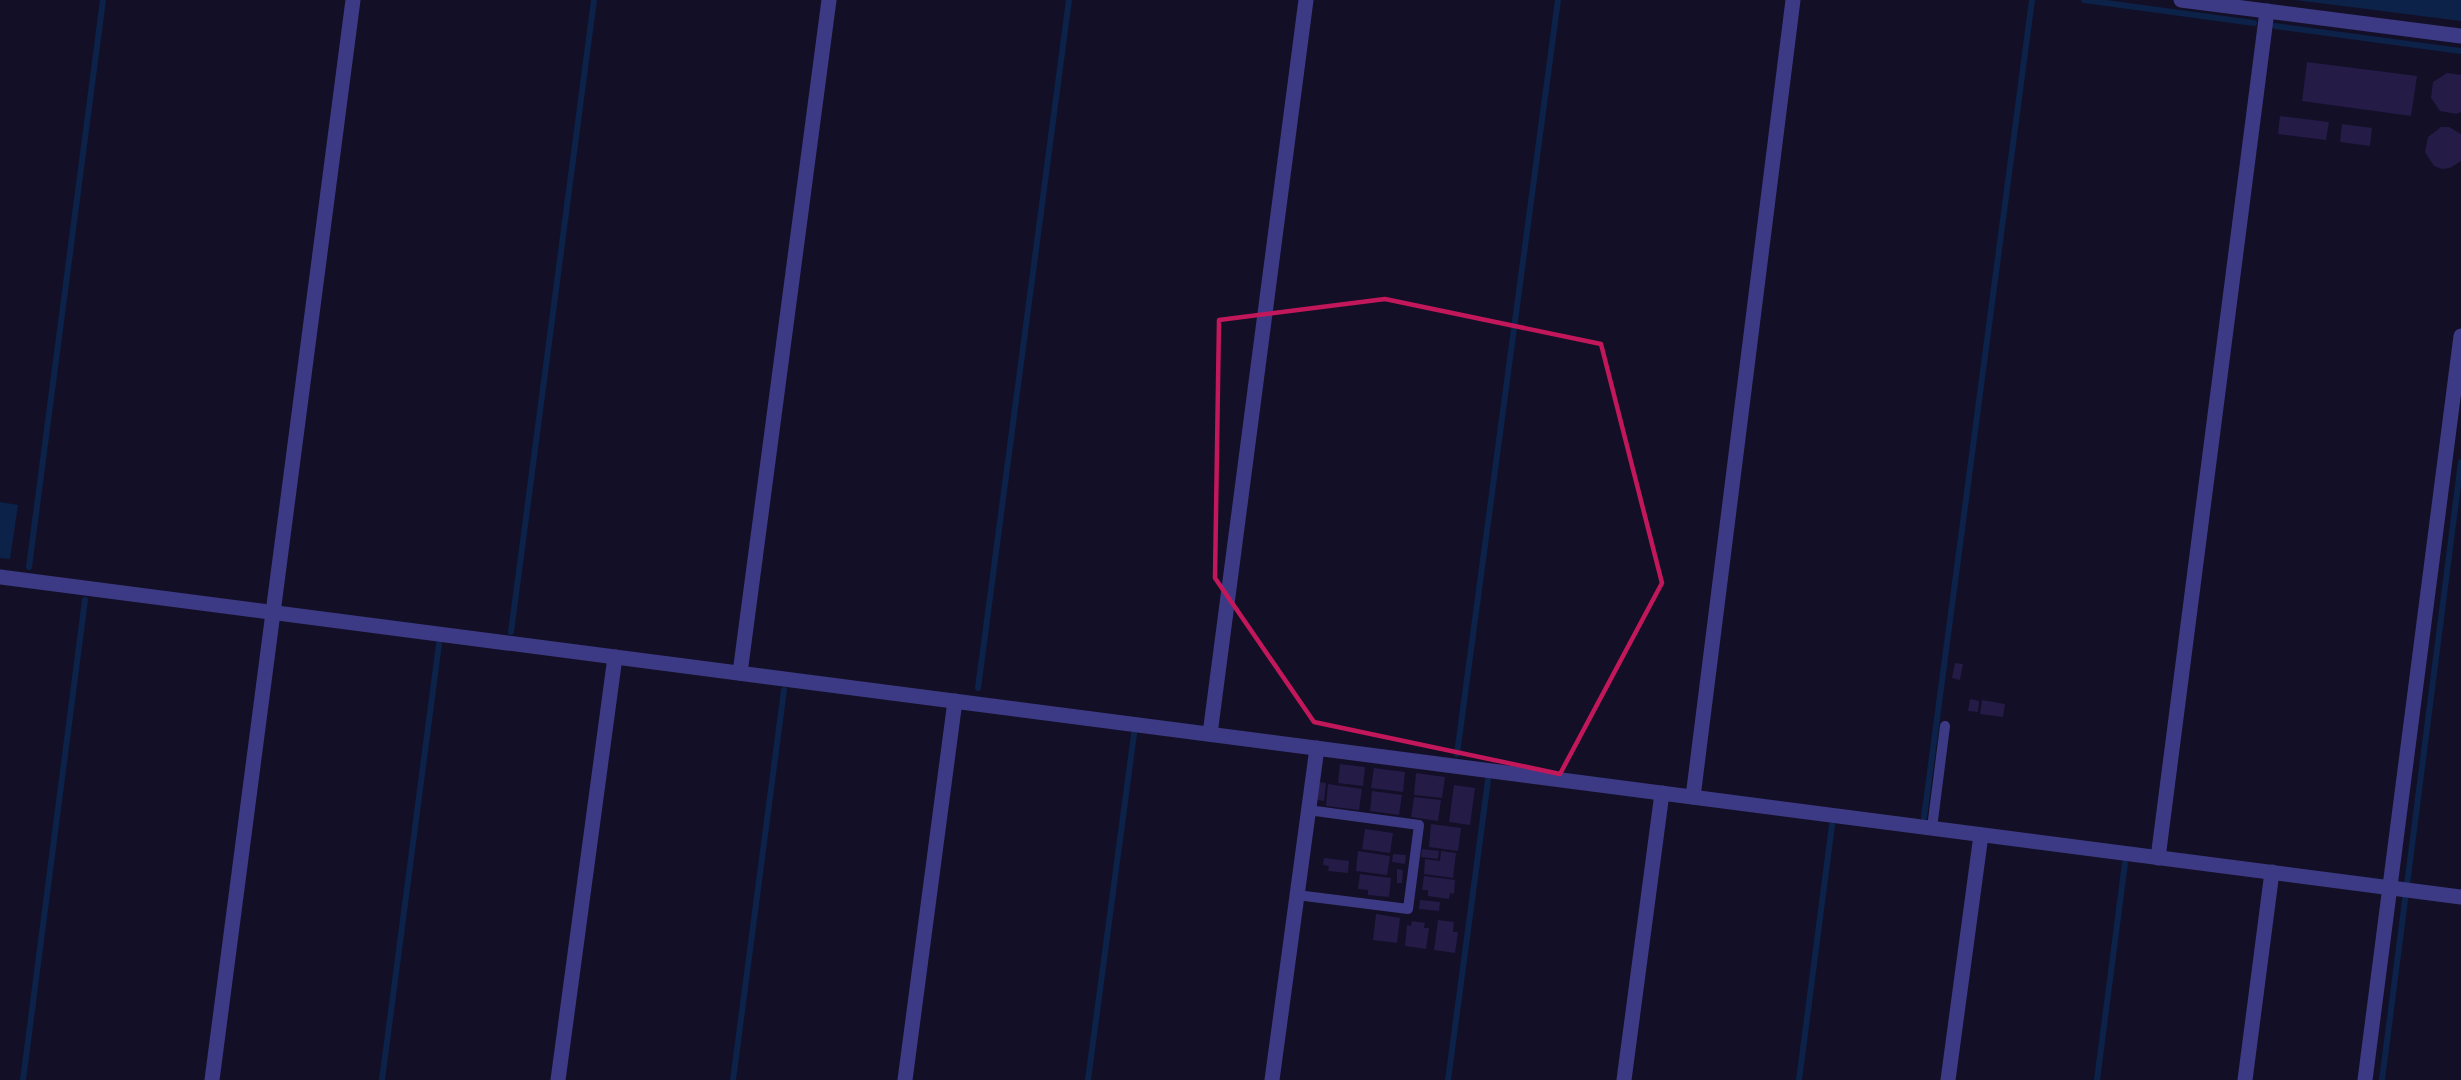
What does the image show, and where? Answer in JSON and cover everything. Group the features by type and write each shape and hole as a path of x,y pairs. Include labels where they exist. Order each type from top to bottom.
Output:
{"street":[{"path":"212,1080 275,613 353,0"},
{"path":"740,673 829,0"},
{"path":"1210,734 1306,0"},
{"path":"1693,797 1793,0"},
{"path":"2181,0 2461,36"},
{"path":"2158,858 2267,11"},
{"path":"2365,1080 2392,888 2461,336"},
{"path":"0,577 2461,897"},
{"path":"558,1080 615,657"},
{"path":"905,1080 955,701"},
{"path":"1272,1080 1317,748"},
{"path":"1624,1080 1662,793"},
{"path":"1948,1080 1980,835"},
{"path":"2245,1080 2272,872"}],"lane":[{"path":"1932,828 1945,726"},
{"path":"1297,895 1408,909 1419,825 1308,810"}],"highlighted area":[{"path":"1385,299 1601,344 1662,583 1560,774 1314,722 1215,578 1219,320"}],"water":[{"path":"2295,0 2461,0 2461,21"},
{"path":"0,502 18,505 10,559 0,558"}],"building":[{"path":"2307,62 2417,76 2411,116 2302,101"},
{"path":"2447,73 2461,75 2461,112 2456,114 2440,111 2431,98 2433,82"},
{"path":"2280,116 2329,122 2326,140 2278,134"},
{"path":"2342,124 2372,128 2370,146 2340,142"},
{"path":"2441,127 2449,127 2461,134 2461,161 2450,168 2442,169 2434,166 2425,152 2428,137"},
{"path":"1955,663 1963,664 1960,680 1952,678"},
{"path":"1970,699 1979,701 1978,712 1968,711"},
{"path":"1982,700 2005,704 2003,717 1980,714"},
{"path":"1340,764 1365,767 1363,786 1338,783"},
{"path":"1374,768 1405,772 1403,792 1371,788"},
{"path":"1416,773 1445,777 1442,798 1414,795"},
{"path":"1319,782 1326,783 1324,801 1317,800"},
{"path":"1328,784 1362,789 1359,810 1326,806"},
{"path":"1454,785 1475,788 1470,825 1449,822"},
{"path":"1372,791 1402,795 1399,815 1370,811"},
{"path":"1414,797 1441,800 1438,821 1411,817"},
{"path":"1431,824 1461,828 1458,851 1429,847"},
{"path":"1365,829 1393,833 1390,853 1362,849"},
{"path":"1422,849 1439,851 1438,859 1421,857"},
{"path":"1358,851 1390,856 1387,875 1356,871"},
{"path":"1441,851 1456,853 1453,878 1424,874 1425,859 1440,861"},
{"path":"1393,854 1406,855 1405,864 1392,862"},
{"path":"1324,858 1349,861 1348,873 1328,871 1329,866 1323,865"},
{"path":"1397,869 1403,870 1402,883 1397,883"},
{"path":"1360,874 1391,878 1389,897 1368,895 1368,890 1358,889"},
{"path":"1424,876 1455,880 1454,894 1450,893 1449,899 1428,896 1428,890 1422,890"},
{"path":"1420,900 1440,902 1439,911 1419,909"},
{"path":"1376,914 1400,918 1397,943 1373,940"},
{"path":"1438,920 1454,922 1453,932 1458,932 1455,953 1434,950"},
{"path":"1412,921 1425,923 1424,928 1429,928 1426,949 1405,946 1407,925 1411,926"}],"waterway":[{"path":"29,567 103,0"},
{"path":"511,632 594,0"},
{"path":"978,688 1069,0"},
{"path":"1457,754 1558,0"},
{"path":"1924,817 2032,0"},
{"path":"2084,0 2254,23"},
{"path":"2275,26 2461,51"},
{"path":"2382,1080 2461,462"},
{"path":"23,1080 85,600"},
{"path":"382,1080 439,644"},
{"path":"733,1080 784,690"},
{"path":"1088,1080 1134,734"},
{"path":"1448,1080 1488,780"},
{"path":"1799,1080 1832,825"},
{"path":"2097,1080 2125,863"}]}
